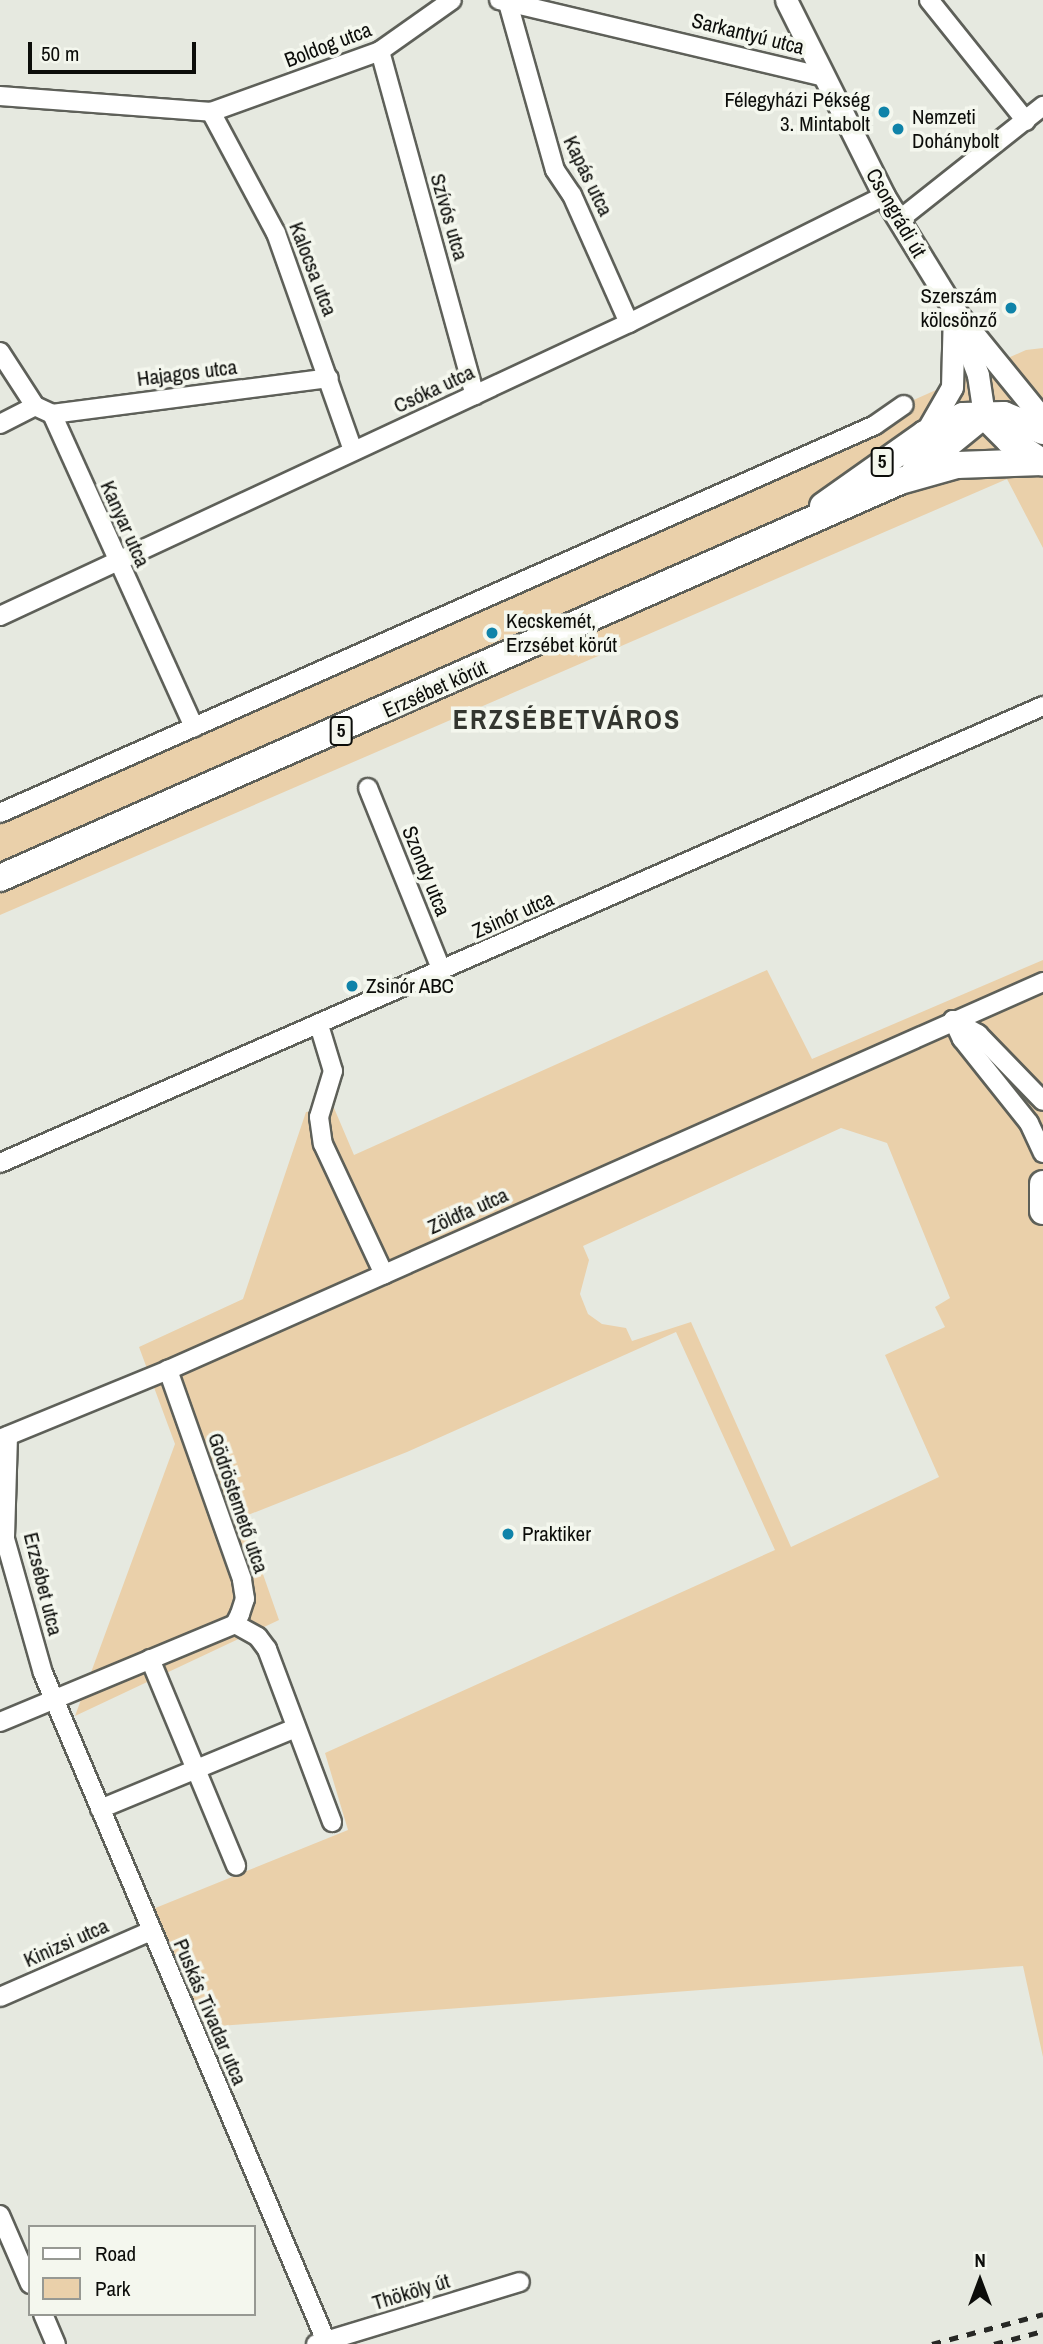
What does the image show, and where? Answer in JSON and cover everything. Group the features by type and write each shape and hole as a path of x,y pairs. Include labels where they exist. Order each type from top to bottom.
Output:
{"main road":[{"name":"5","path":"984,415 1004,415 1043,431"},
{"name":"Erzsébet körút","path":"792,531 857,478 925,433 963,416 984,415"},
{"path":"900,481 984,415 1009,440 1042,463"},
{"name":"Erzsébet körút","path":"0,878 792,531 900,481 957,466 1042,463"},
{"path":"1043,1184 1043,1211"}],"street":[{"name":"Boldog utca","path":"0,96 211,112 380,51 452,0"},
{"name":"Csongrádi út","path":"786,0 821,76 884,196 954,310 1043,419"},
{"path":"929,0 1026,121"},
{"name":"Sarkantyú utca","path":"504,2 821,76"},
{"name":"Kapás utca","path":"504,2 555,170 577,205 629,323"},
{"name":"Szívós utca","path":"380,51 475,395"},
{"path":"899,220 1043,106"},
{"name":"Kalocsa utca","path":"211,112 276,233 354,451"},
{"name":"Csóka utca","path":"0,616 629,323 884,196"},
{"name":"Csongrádi út","path":"954,310 978,375 984,415"},
{"path":"925,433 952,387 954,310"},
{"name":"Kanyar utca","path":"0,352 43,410 194,727"},
{"name":"Hajagos utca","path":"0,424 43,410 329,378"},
{"path":"0,813 863,430 905,405"},
{"name":"Zsinór utca","path":"0,1163 1043,706"},
{"name":"Szondy utca","path":"368,788 442,971"},
{"name":"Zöldfa utca","path":"4,1438 168,1370 1043,982"},
{"path":"953,1020 978,1034 1043,1101"},
{"path":"953,1020 962,1039 1029,1123 1043,1153"},
{"path":"319,1025 333,1071 319,1117 323,1144 384,1274"},
{"name":"Gödröstemető utca","path":"168,1370 242,1579 245,1599 235,1625"},
{"name":"Erzsébet utca","path":"4,1438 5,1539 43,1673 54,1699"},
{"path":"0,1722 235,1625 258,1637 267,1649 332,1822"},
{"path":"150,1659 236,1866"},
{"name":"Puskás Tivadar utca","path":"54,1699 321,2343"},
{"path":"100,1809 296,1728"},
{"name":"Kinizsi utca","path":"0,1997 151,1931"},
{"path":"0,2215 28,2279"},
{"name":"Thököly út","path":"321,2343 520,2282"},
{"path":"44,2316 55,2344"}],"green space":[{"path":"1043,348 1043,548 1007,479 0,915 0,807 1026,350"},
{"path":"1043,960 1043,2057 1023,1966 206,2027 148,1911 348,1830 325,1753 775,1550 676,1332 407,1452 243,1517 279,1620 75,1716 175,1444 139,1347 243,1299 306,1112 334,1108 354,1155 767,970 812,1059","holes":["841,1128 887,1143 950,1298 935,1307 945,1327 885,1355 939,1477 791,1547 691,1322 632,1341 626,1328 602,1324 588,1314 580,1294 589,1260 583,1246"]}],"railway":[{"path":"932,2344 1043,2314"},
{"path":"994,2344 1043,2331"}],"place":[{"name":"Félegyházi Pékség 3. Mintabolt","path":"884,112"},
{"name":"Nemzeti Dohánybolt","path":"898,129"},
{"name":"Szerszám kölcsönző","path":"1011,308"},
{"name":"Kecskemét, Erzsébet körút","path":"492,633"},
{"name":"Zsinór ABC","path":"352,986"},
{"name":"Praktiker","path":"508,1534"}],"district":[{"name":"ERZSÉBETVÁROS","path":"567,719"}]}
